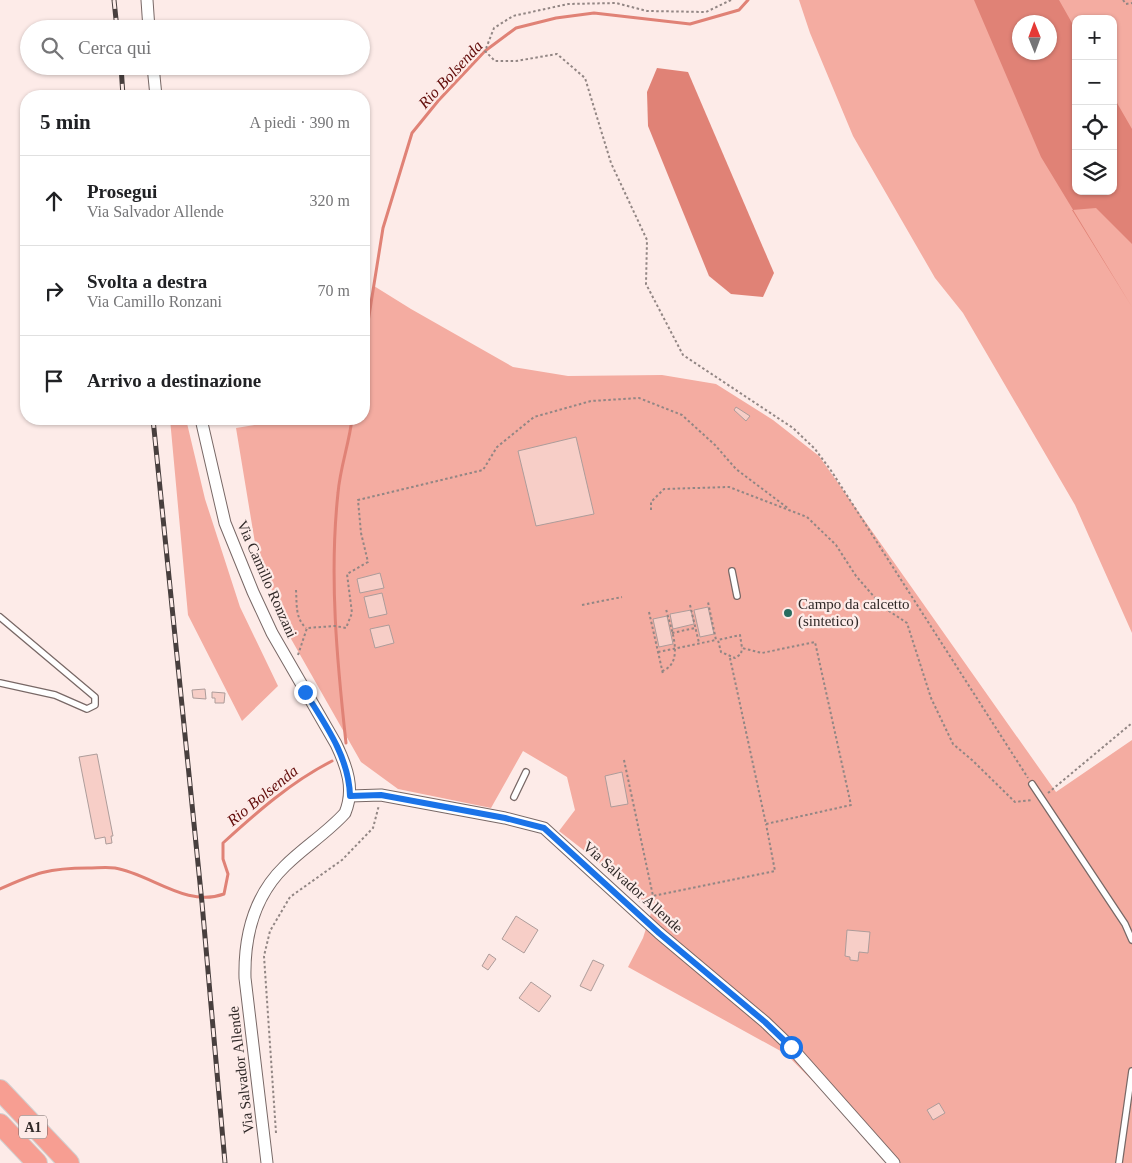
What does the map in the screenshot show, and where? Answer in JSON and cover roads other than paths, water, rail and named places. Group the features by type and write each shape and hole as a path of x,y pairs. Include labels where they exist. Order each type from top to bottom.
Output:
{"highway":[{"name":"A1","path":"0,1090 68,1163"},
{"name":"A1","path":"0,1124 37,1163"}],"street":[{"path":"147,0 149,20"},
{"path":"154,75 155,90"},
{"name":"Via Camillo Ronzani","path":"202,425 225,523 257,601 344,762 350,796"},
{"name":"Via Salvador Allende","path":"267,1163 245,978 245,952 248,930 263,893 274,878 345,813 350,796 381,795 505,818 544,828 659,933 765,1022 791,1047 894,1163"}],"lane":[{"path":"732,571 737,596"},
{"path":"0,617 95,697 95,705 87,709 55,695 23,686 0,683"},
{"path":"514,798 526,772"},
{"path":"1032,784 1125,924 1132,940"},
{"path":"1119,1163 1132,1071"}],"waterway":[{"name":"Rio Bolsenda","path":"370,309 383,228 412,133 438,101 485,51 516,28 556,18 594,13 690,24 739,10 748,0"},
{"name":"Rio Bolsenda","path":"346,743 337,650 334,556 339,484 351,425"},
{"name":"Rio Bolsenda","path":"0,889 33,875 52,870 115,868 128,871 182,894 196,897 224,894 228,874 223,859 223,843 288,788 332,761"}],"railway":[{"path":"114,0 116,20"},
{"path":"122,75 123,90"},
{"path":"154,425 202,903 225,1163"}],"place":[{"name":"Campo da calcetto (sintetico)","path":"788,613"}]}
